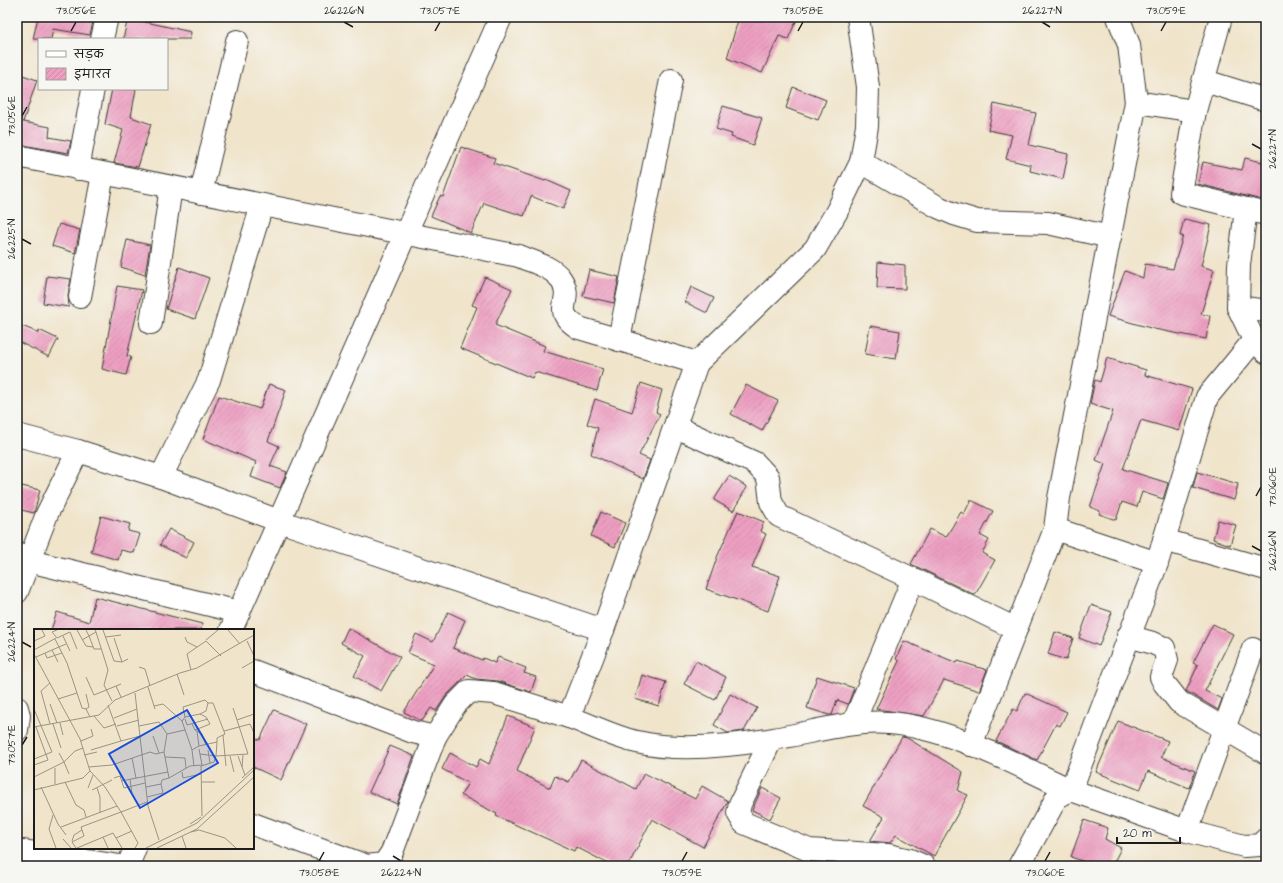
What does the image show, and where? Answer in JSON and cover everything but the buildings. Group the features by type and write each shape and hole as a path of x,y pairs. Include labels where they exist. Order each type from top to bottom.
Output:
{"street":[{"path":"102,38 106,17"},
{"path":"23,558 235,621 501,17"},
{"path":"569,717 603,630 676,428 697,363 815,249 837,211 861,162 867,126 868,87 858,17"},
{"path":"971,745 1055,529 1059,498 1136,102 1129,45 1118,17"},
{"path":"1019,866 1057,797 1070,790 1157,563 1207,397 1260,346 1238,307 1239,265 1256,211 1181,193 1195,112 1205,81 1221,17"},
{"path":"200,193 237,41"},
{"path":"619,340 672,80"},
{"path":"1205,81 1266,100"},
{"path":"78,169 93,90"},
{"path":"1136,102 1195,112"},
{"path":"17,156 171,188 519,256 547,268 559,278 567,293 563,311 567,321 579,328 697,363"},
{"path":"861,162 938,207 977,221 1048,223 1110,237"},
{"path":"80,297 103,174"},
{"path":"151,323 171,188"},
{"path":"161,477 209,380 262,205"},
{"path":"1238,307 1266,311"},
{"path":"676,428 755,463 768,477 771,502 779,516 1016,629"},
{"path":"17,435 78,451 161,477 279,521 603,630"},
{"path":"17,592 23,558 47,514 78,451"},
{"path":"1055,529 1157,563"},
{"path":"1164,540 1266,569"},
{"path":"853,724 913,579"},
{"path":"1128,636 1153,643 1164,648 1167,660 1161,677 1164,684 1179,702 1266,753"},
{"path":"1187,831 1225,729 1252,649"},
{"path":"254,671 413,732 435,737"},
{"path":"254,824 367,866 384,864 392,852 435,737 455,705 469,691 494,693 569,717 636,742 670,748 771,740 853,724 888,723 921,727 971,745 1070,790 1187,831 1244,846 1260,845 1266,839"},
{"path":"17,708 19,716 17,730"},
{"path":"771,740 740,804 738,813 744,823 809,850 888,855 910,860 924,866"},
{"path":"128,866 136,849"},
{"path":"17,850 120,866"}]}
